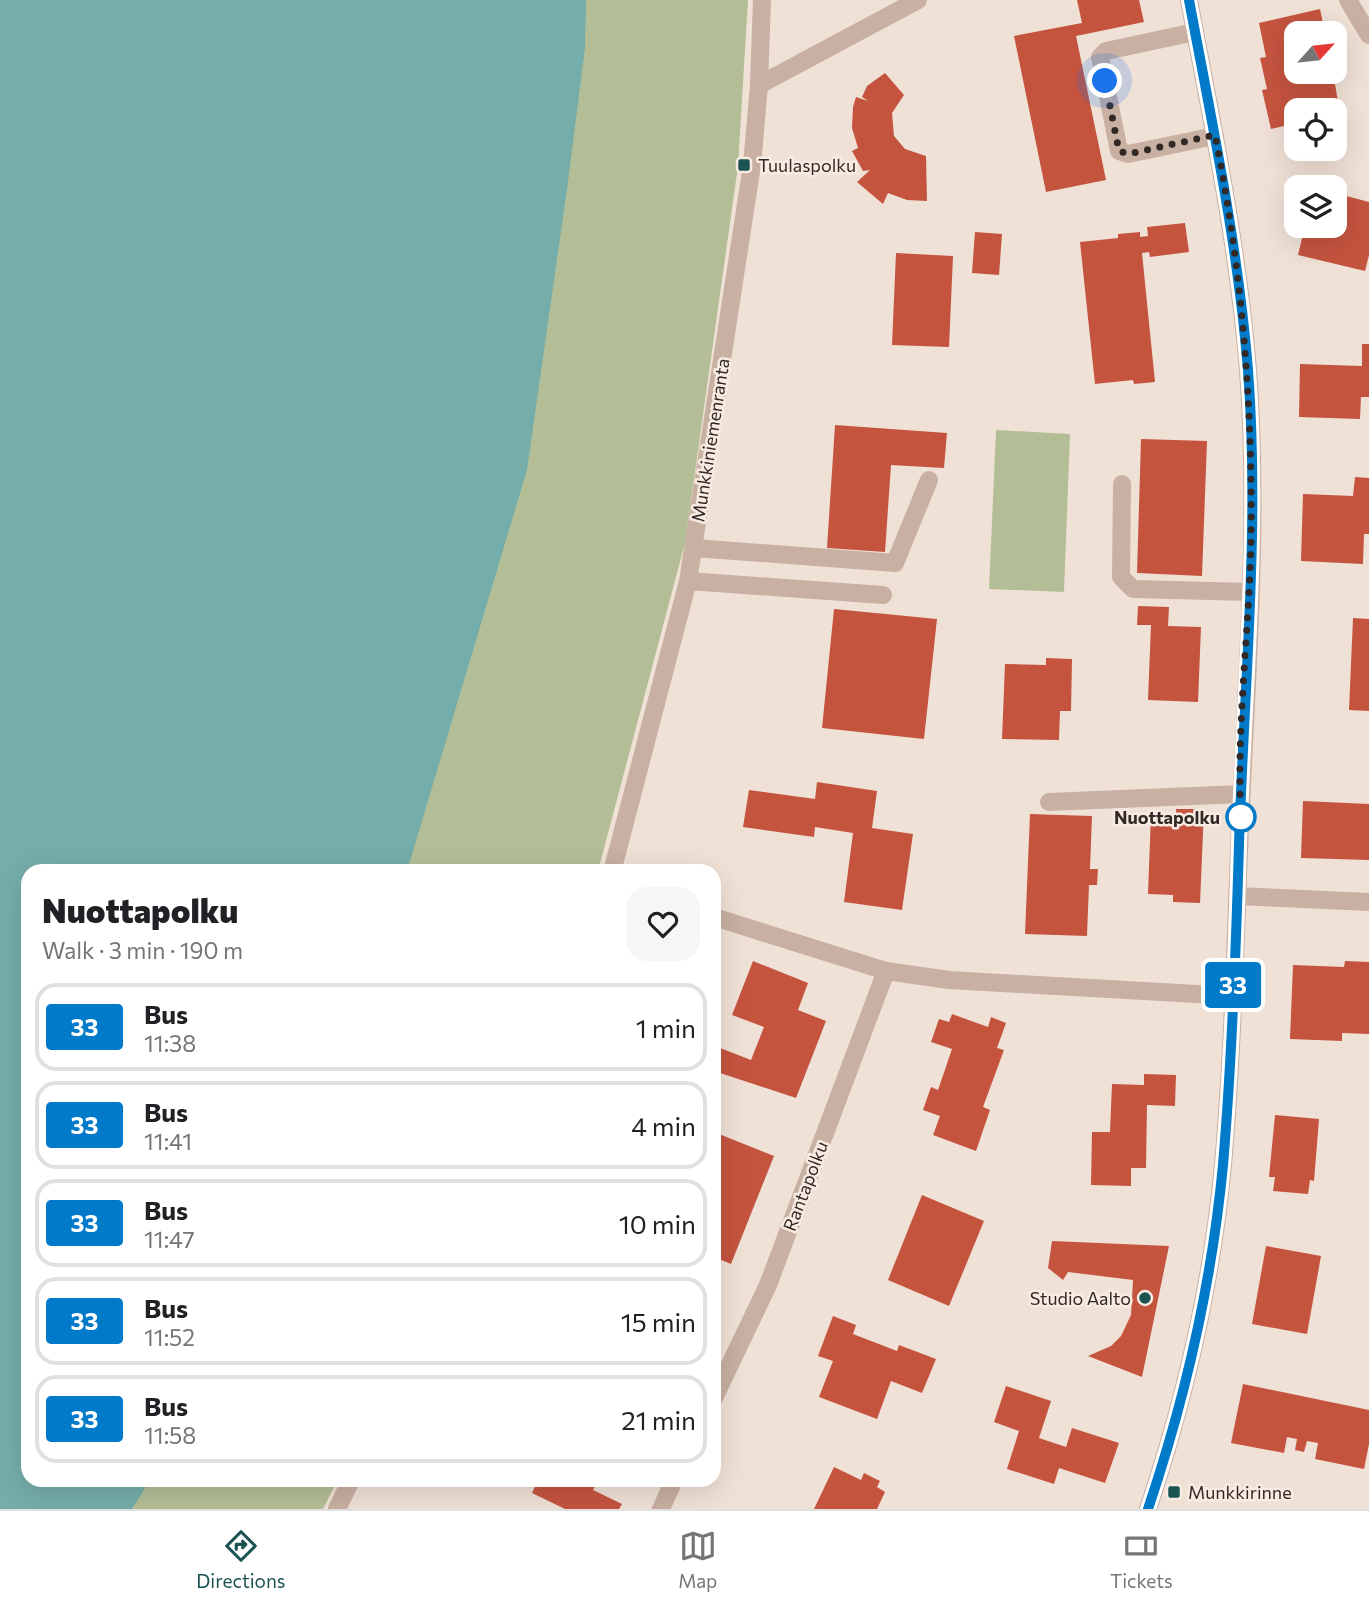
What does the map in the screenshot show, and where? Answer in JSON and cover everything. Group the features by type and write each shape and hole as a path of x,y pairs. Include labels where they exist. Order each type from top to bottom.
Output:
{"street":[{"name":"Munkkiniemenranta","path":"614,864 688,581 694,548 751,165 759,85 762,0"},
{"path":"759,85 918,0"},
{"path":"1148,1509 1180,1401 1213,1234 1223,1166 1249,592 1252,462 1248,370 1236,266 1215,135 1189,0"},
{"path":"1348,0 1369,35"},
{"path":"1195,32 1106,51 1100,57 1119,151 1128,154 1215,135"},
{"path":"694,548 895,563 929,480"},
{"path":"1122,484 1121,577 1133,589 1249,592"},
{"path":"688,581 883,595"},
{"path":"1049,802 1241,794"},
{"path":"1237,896 1369,902"},
{"path":"721,919 886,971 949,980 1232,996"},
{"name":"Rantapolku","path":"721,1383 768,1285 886,971"},
{"path":"337,1509 348,1487"},
{"path":"661,1509 671,1487"}],"green space":[{"path":"456,0 748,0 738,166 685,543 600,864 317,864"},
{"path":"996,430 1070,434 1064,592 989,589"},
{"path":"146,1487 334,1487 323,1509 132,1509"}],"water":[{"path":"0,0 586,0 585,48 527,470 409,864 21,864 21,1487 146,1487 132,1509 0,1509"}],"building":[{"path":"1077,0 1139,0 1144,22 1076,36 1106,180 1046,192 1014,36 1082,23"},
{"path":"1320,9 1322,21 1284,21 1284,84 1335,84 1337,98 1284,98 1284,126 1271,129 1262,90 1267,89 1260,58 1266,57 1259,23"},
{"path":"885,73 904,95 892,113 894,136 905,149 926,156 927,201 907,200 888,193 883,204 857,182 870,170 863,171 852,151 858,148 852,128 853,107 856,97 868,101 862,97 867,86"},
{"path":"1347,196 1369,202 1369,255 1365,271 1298,255 1302,238 1347,238"},
{"path":"1185,223 1189,252 1150,257 1149,252 1142,253 1155,382 1134,384 1133,380 1095,384 1080,242 1118,238 1118,234 1140,232 1140,237 1148,236 1147,227"},
{"path":"975,232 1002,234 999,275 972,273"},
{"path":"896,253 953,256 949,347 892,345"},
{"path":"1362,344 1369,344 1369,397 1361,397 1360,419 1299,417 1300,364 1362,366"},
{"path":"835,425 947,433 944,468 891,465 885,552 827,548"},
{"path":"1141,439 1207,441 1202,576 1137,573"},
{"path":"1355,477 1369,478 1369,534 1364,534 1363,564 1301,561 1303,494 1353,496"},
{"path":"1138,606 1169,607 1168,626 1201,627 1198,702 1148,700 1151,625 1137,625"},
{"path":"834,609 937,619 924,739 822,728"},
{"path":"1353,618 1369,619 1369,711 1349,710"},
{"path":"1046,658 1072,659 1071,711 1060,711 1059,740 1002,739 1005,664 1046,665"},
{"path":"817,782 877,791 872,828 913,834 902,910 844,902 853,833 815,827 814,837 743,827 749,790 815,799"},
{"path":"1303,801 1369,804 1369,860 1301,858"},
{"path":"1176,809 1204,809 1200,903 1173,902 1173,895 1148,894 1151,814 1176,815"},
{"path":"1030,814 1092,816 1090,869 1098,869 1097,885 1089,885 1087,936 1025,934"},
{"path":"753,961 808,983 798,1010 826,1021 796,1098 721,1073 721,1048 751,1060 764,1027 732,1015"},
{"path":"1345,961 1369,962 1369,1034 1342,1033 1342,1041 1290,1039 1293,965 1344,967"},
{"path":"952,1014 988,1027 991,1017 1006,1023 997,1048 1004,1050 983,1107 990,1110 976,1151 933,1135 940,1116 923,1110 931,1087 938,1090 952,1049 931,1042 939,1019 949,1022"},
{"path":"1144,1074 1176,1075 1175,1106 1147,1105 1146,1168 1131,1168 1131,1186 1091,1185 1092,1132 1110,1132 1112,1084 1144,1085"},
{"path":"1275,1115 1319,1119 1314,1181 1310,1180 1308,1194 1273,1191 1275,1177 1269,1177"},
{"path":"721,1135 774,1156 731,1264 721,1260"},
{"path":"922,1195 984,1221 949,1306 888,1280"},
{"name":"Studio Aalto","path":"1052,1241 1169,1246 1142,1377 1088,1356 1111,1346 1121,1336 1131,1315 1133,1280 1068,1272 1063,1280 1048,1268"},
{"path":"1266,1246 1321,1256 1307,1334 1252,1324"},
{"path":"833,1316 856,1325 853,1334 897,1351 899,1345 936,1359 922,1393 891,1381 877,1419 819,1397 833,1361 818,1356"},
{"path":"1243,1384 1369,1410 1369,1444 1364,1469 1315,1459 1318,1443 1307,1441 1304,1452 1295,1450 1297,1439 1287,1437 1284,1453 1231,1443"},
{"path":"1006,1386 1051,1401 1039,1438 1066,1447 1072,1428 1119,1443 1105,1483 1059,1468 1054,1484 1007,1469 1019,1431 994,1422"},
{"path":"834,1467 861,1480 864,1473 880,1481 877,1487 885,1492 877,1509 814,1509"},
{"path":"535,1487 594,1487 593,1490 622,1504 619,1509 565,1509 532,1493"}],"bus line":[{"name":"33","path":"1148,1509 1180,1401 1196,1328 1223,1166 1251,545 1252,462 1248,370 1238,279 1223,177 1189,0"}],"place":[{"name":"Tuulaspolku","path":"744,165"},
{"name":"Nuottapolku","path":"1241,817"},
{"name":"Studio Aalto","path":"1145,1298"},
{"name":"Munkkirinne","path":"1174,1492"}],"route":[{"path":"1105,81 1119,151 1128,154 1215,135 1223,177 1248,370 1252,462 1241,817"}]}
